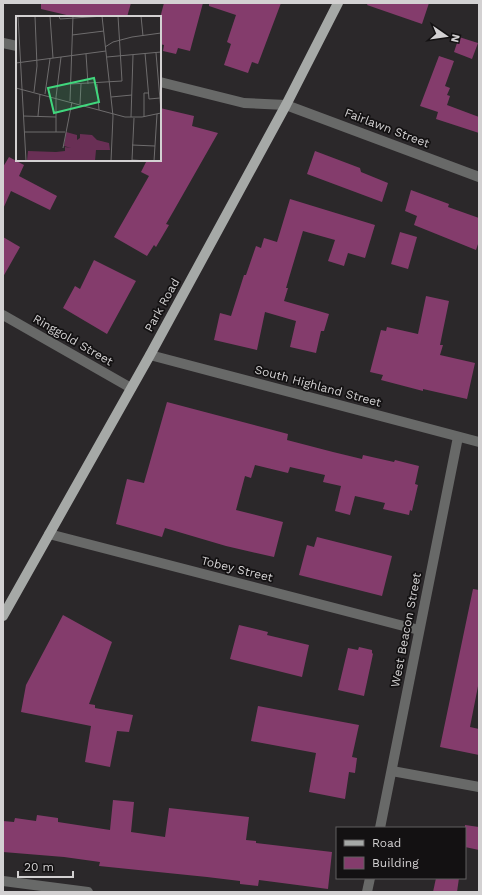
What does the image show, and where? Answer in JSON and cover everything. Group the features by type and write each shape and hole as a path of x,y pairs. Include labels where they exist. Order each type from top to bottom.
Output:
{"main road":[{"name":"Park Road","path":"3,616 150,355 286,106 338,3"}],"street":[{"path":"3,42 16,46"},
{"name":"Fairlawn Street","path":"161,82 244,103 286,106 479,176"},
{"name":"Ringgold Street","path":"3,315 131,388"},
{"name":"South Highland Street","path":"150,355 479,442"},
{"name":"West Beacon Street","path":"380,827 458,436"},
{"name":"Tobey Street","path":"49,534 420,630"},
{"path":"392,771 479,787"},
{"path":"367,892 370,879"},
{"path":"3,881 88,892"}],"building":[{"path":"41,3 131,3 127,16 71,16 41,9"},
{"path":"164,3 203,3 190,51 178,48 176,54 163,51 164,45 161,44 161,16"},
{"path":"209,3 281,3 258,64 252,62 248,73 224,65 231,44 227,42 236,15 209,6"},
{"path":"368,3 429,3 422,24 367,5"},
{"path":"459,37 478,43 472,59 454,52"},
{"path":"439,56 454,61 445,86 450,88 447,95 450,96 447,105 479,117 479,133 436,119 438,112 420,106"},
{"path":"161,108 194,116 192,126 218,133 166,224 169,225 156,247 154,245 147,256 114,237 149,176 141,172 146,161 161,161"},
{"path":"315,151 360,168 361,172 388,183 382,202 307,174"},
{"path":"9,157 24,165 19,176 57,196 50,210 11,191 3,209 3,167"},
{"path":"411,190 449,204 448,207 479,218 479,241 476,250 414,225 417,216 405,211"},
{"path":"290,199 375,225 365,258 348,253 344,266 328,261 335,240 303,231 286,288 288,288 284,301 329,314 324,331 321,331 316,353 290,347 296,321 265,312 257,350 214,340 220,313 231,316 244,275 246,275 256,246 261,248 264,238 277,242"},
{"path":"400,232 417,237 408,269 391,264"},
{"path":"3,237 20,247 3,277"},
{"path":"94,260 136,281 107,334 63,308 75,286 80,289"},
{"path":"426,296 449,301 440,345 443,345 440,355 475,363 467,399 423,389 423,391 381,380 383,375 370,372 381,330 386,331 387,327 418,334"},
{"path":"167,402 288,434 287,440 333,452 362,459 363,455 394,462 395,460 419,466 415,484 418,485 412,511 410,510 409,515 383,509 385,503 355,496 350,515 335,511 341,486 323,482 325,475 290,467 288,473 255,465 251,478 245,476 236,510 283,522 274,557 226,546 165,528 162,537 116,524 127,479 144,483"},
{"path":"317,537 392,556 382,596 299,575 307,545 314,547"},
{"path":"473,589 479,590 479,681 470,727 479,729 479,755 440,747"},
{"path":"63,615 112,642 89,704 95,705 95,708 133,715 129,732 117,731 110,767 85,762 91,726 21,712 26,685"},
{"path":"239,625 268,632 267,635 309,645 302,677 230,659"},
{"path":"359,647 372,650 373,654 364,696 338,690 348,648 358,650"},
{"path":"258,706 359,725 352,757 357,758 355,773 349,772 345,799 309,792 316,753 251,741"},
{"path":"113,800 134,802 131,832 165,837 169,808 249,817 246,840 256,841 256,843 332,852 328,889 259,880 258,886 240,884 240,881 99,866 100,862 64,857 3,852 3,821 14,822 15,818 36,821 37,815 58,818 58,822 110,830"},
{"path":"465,825 479,827 479,850 466,847"},
{"path":"436,879 459,879 457,892 433,892"}]}
